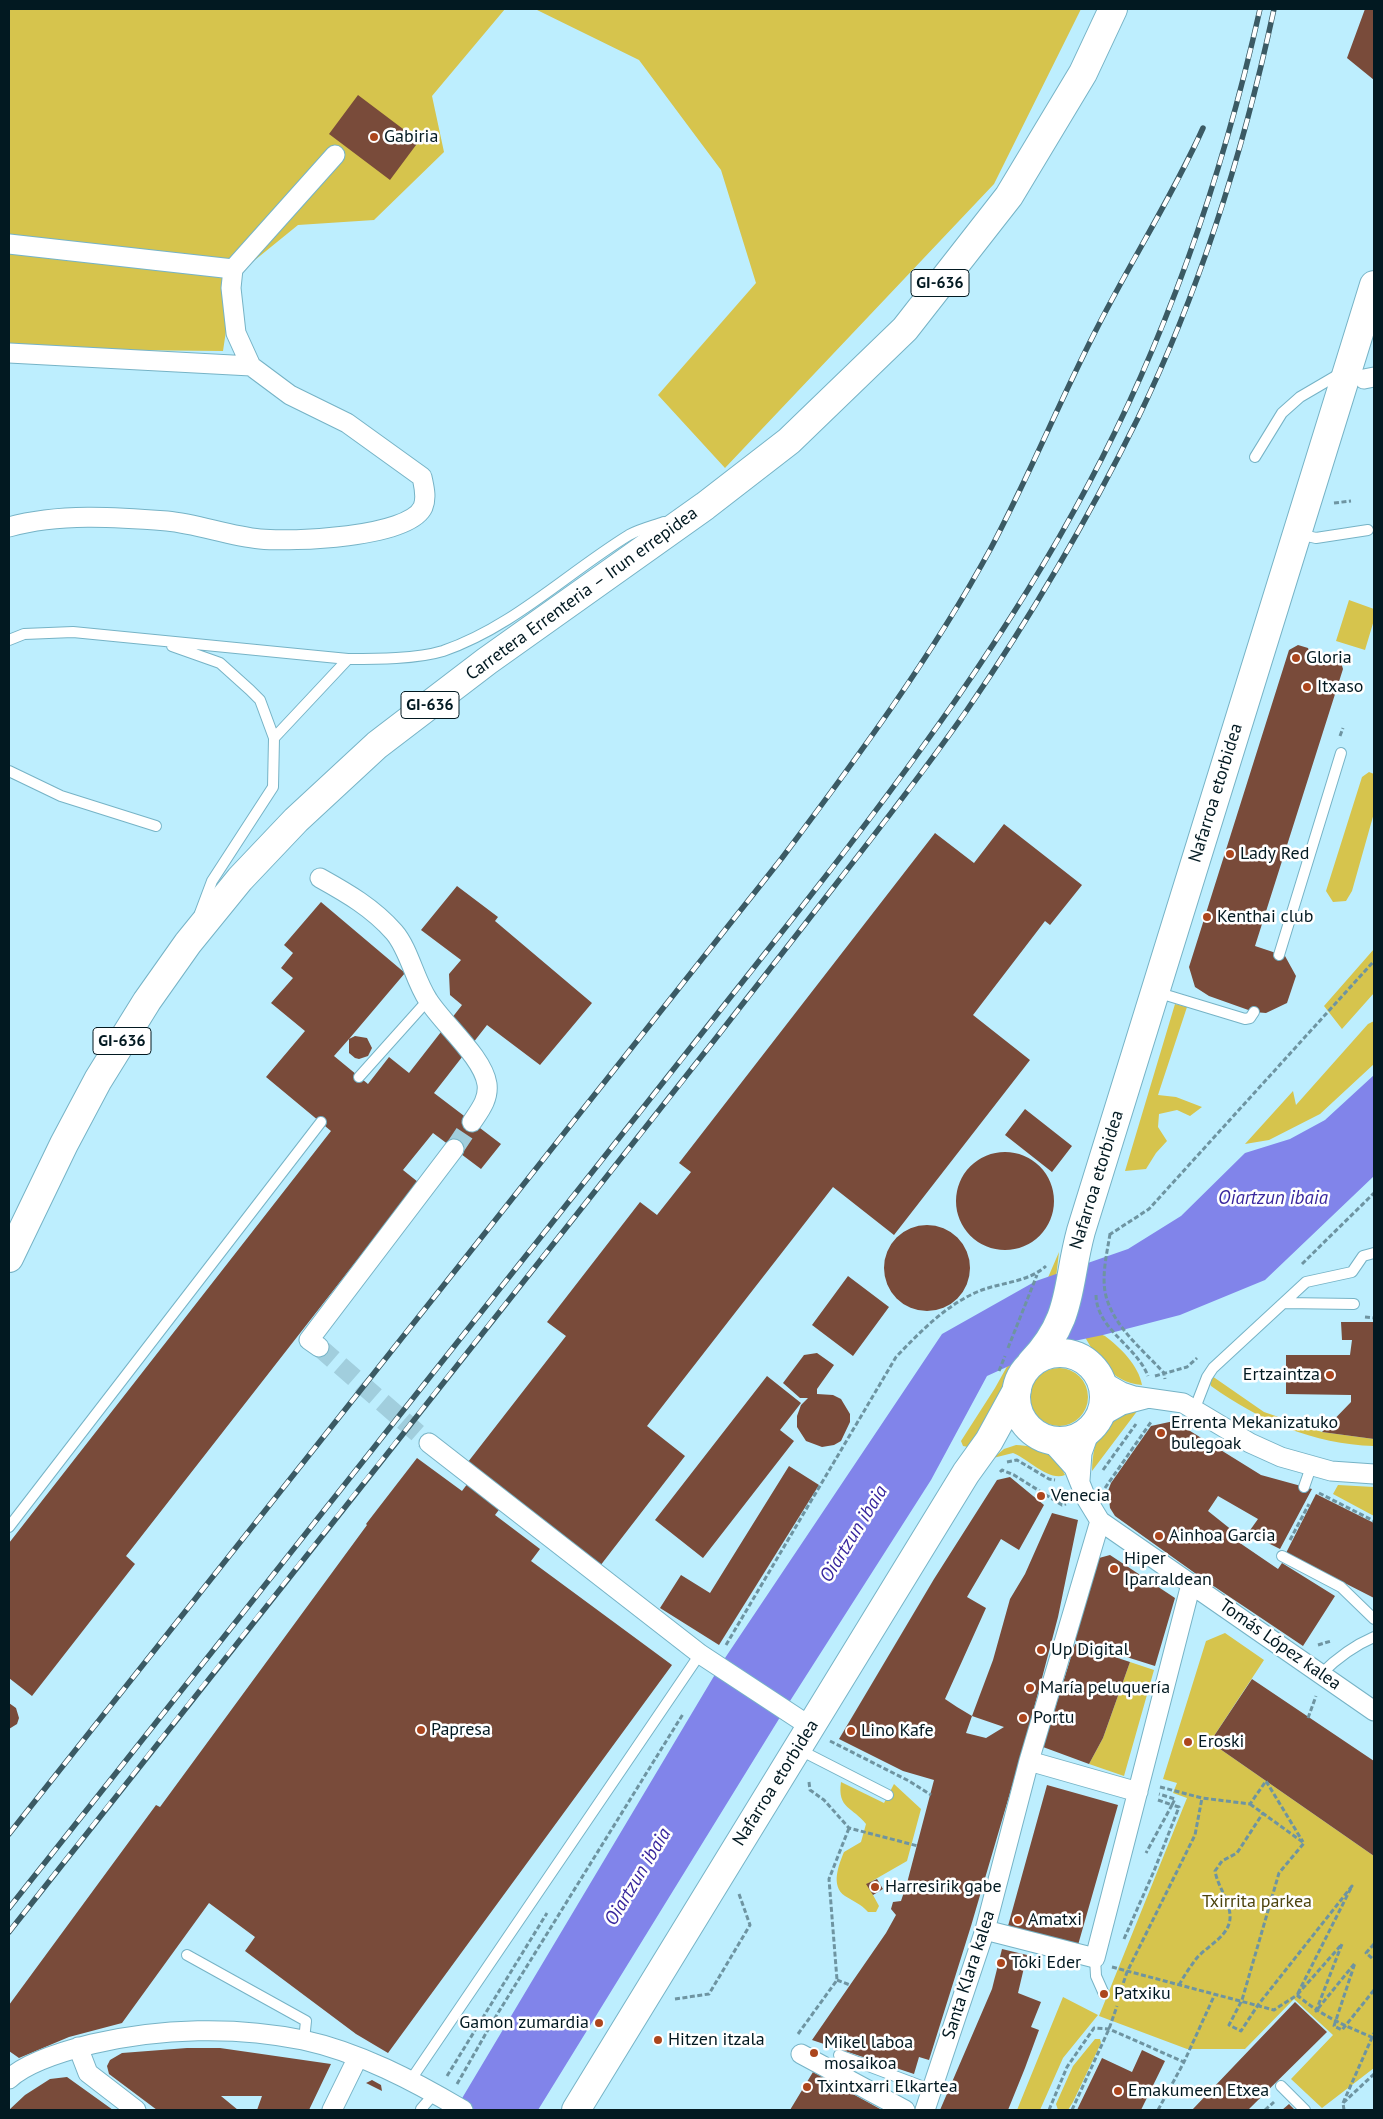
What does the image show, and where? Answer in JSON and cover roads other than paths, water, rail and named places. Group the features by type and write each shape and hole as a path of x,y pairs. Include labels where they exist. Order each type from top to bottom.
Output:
{"main road":[{"name":"Carretera Errenteria – Irun errepidea","path":"9,1258 64,1144 98,1080 147,1001 188,943 240,879 296,820 377,745 487,661 705,506 789,440 905,329 1009,196 1083,72 1112,9"},
{"name":"Nafarroa etorbidea","path":"1031,1363 1054,1336 1093,1234 1155,991 1297,534 1362,375 1374,285"},
{"name":"Nafarroa etorbidea","path":"1067,1304 1073,1333 1093,1370"},
{"path":"1063,1352 1093,1370 1104,1399 1095,1423 1084,1434 1066,1440 1040,1435 1018,1408 1007,1383 1022,1375 1031,1363 1052,1353 1063,1352"},
{"name":"Nafarroa etorbidea","path":"985,1466 999,1424 1007,1383"},
{"name":"Nafarroa etorbidea","path":"576,2110 806,1732 985,1466 1003,1441 1040,1435"}],"street":[{"path":"9,527 24,523 57,520 115,518 170,521 262,539 305,539 367,534 394,527 411,519 422,508 425,493 422,477 347,423 290,395 251,366 236,333 231,288 233,269 335,155"},
{"path":"9,244 233,269"},
{"path":"9,353 251,366"},
{"path":"320,878 353,896 375,913 396,934 428,1000 477,1061 487,1084 485,1103 472,1122"},
{"path":"319,1347 309,1340 454,1149"},
{"path":"1093,1370 1122,1392 1146,1398 1164,1399 1195,1408 1250,1443 1311,1467 1330,1471 1374,1474"},
{"path":"1095,1423 1122,1405 1146,1398"},
{"name":"Tomás López kalea","path":"1080,1480 1082,1453 1095,1423"},
{"name":"Tomás López kalea","path":"1040,1435 1066,1457 1080,1480 1086,1498 1100,1521 1192,1584 1319,1682 1374,1711"},
{"path":"429,1443 707,1660 806,1732"},
{"name":"Santa Klara kalea","path":"925,2110 985,1930 1029,1761 1100,1521"},
{"path":"985,1930 1095,1958 1192,1584"},
{"path":"1029,1761 1138,1792"},
{"path":"9,2079 43,2060 78,2048 123,2037 190,2032 246,2032 304,2040 358,2057 410,2081 448,2102"},
{"path":"78,2048 88,2073 136,2110"},
{"path":"802,2054 905,2110"},
{"path":"332,2110 358,2057"}],"lane":[{"path":"1255,457 1282,413 1300,397 1362,375"},
{"path":"9,640 24,634 74,632 348,659 386,658 442,651 490,629 541,598 631,534 705,506"},
{"path":"1297,534 1316,538 1368,530"},
{"path":"155,640 220,663 260,700 274,738 272,787 212,881 188,943"},
{"path":"274,738 348,659"},
{"path":"1279,955 1341,753"},
{"path":"9,770 61,796 156,826"},
{"path":"1155,991 1245,1019 1250,1018 1254,1012"},
{"path":"359,1077 428,1000"},
{"path":"9,1526 321,1122"},
{"path":"1195,1408 1202,1389 1214,1368 1306,1282 1352,1272 1363,1256 1374,1253"},
{"path":"1285,1303 1354,1304"},
{"path":"1304,1487 1311,1467"},
{"path":"1282,1556 1341,1587 1374,1619"},
{"path":"1319,1682 1336,1659 1360,1643 1374,1637"},
{"path":"410,2081 707,1660"},
{"path":"806,1732 888,1795"},
{"path":"186,1955 306,2021 304,2040"},
{"path":"1095,1958 1096,1976 1104,1994"},
{"path":"839,2055 932,2090"},
{"path":"1281,2086 1306,2110"},
{"path":"421,2109 448,2102"}],"water":[{"name":"Oiartzun ibaia","path":"1374,1075 1374,1176 1265,1280 1180,1315 1055,1345 987,1376 931,1480 790,1701 538,2110 455,2110 723,1661 942,1334 1036,1281 1128,1249 1181,1216 1245,1153 1290,1139 1325,1120"}],"tunnel":[{"path":"454,1149 472,1122"},
{"path":"319,1347 429,1443"}],"railway":[{"path":"9,1908 804,904 919,752 991,648 1025,595 1088,485 1117,428 1168,312 1190,253 1229,132 1260,9"},
{"path":"9,1932 753,991 908,791 991,675 1079,530 1119,456 1161,369 1182,319 1218,217 1249,114 1274,9"},
{"path":"9,1834 782,858 892,707 944,629 991,548 1094,334 1191,154 1203,128"}],"place":[{"name":"Gabiria","path":"374,137"},
{"name":"Gloria","path":"1296,658"},
{"name":"Itxaso","path":"1307,687"},
{"name":"Lady Red","path":"1230,854"},
{"name":"Kenthai club","path":"1207,917"},
{"name":"Ertzaintza","path":"1330,1375"},
{"name":"Errenta Mekanizatuko bulegoak","path":"1161,1433"},
{"name":"Venecia","path":"1041,1496"},
{"name":"Ainhoa Garcia","path":"1159,1536"},
{"name":"Hiper Iparraldean","path":"1114,1569"},
{"name":"Up Digital","path":"1041,1650"},
{"name":"María peluquería","path":"1030,1688"},
{"name":"Portu","path":"1023,1718"},
{"name":"Papresa","path":"421,1730"},
{"name":"Lino Kafe","path":"851,1731"},
{"name":"Eroski","path":"1188,1742"},
{"name":"Harresirik gabe","path":"875,1887"},
{"name":"Amatxi","path":"1018,1920"},
{"name":"Toki Eder","path":"1001,1963"},
{"name":"Patxiku","path":"1104,1994"},
{"name":"Gamon zumardia","path":"599,2023"},
{"name":"Hitzen itzala","path":"658,2040"},
{"name":"Mikel laboa mosaikoa","path":"814,2053"},
{"name":"Txintxarri Elkartea","path":"807,2087"},
{"name":"Emakumeen Etxea","path":"1118,2091"}],"park label":[{"name":"Txirrita parkea","path":"1257,1902"}]}
